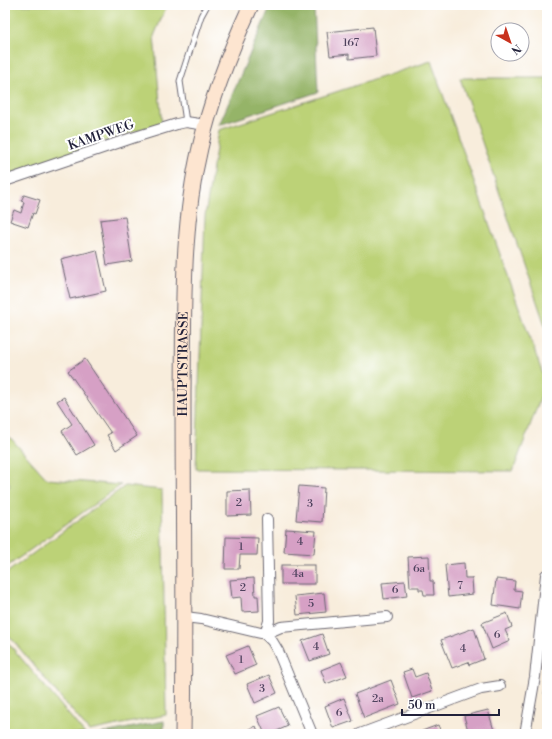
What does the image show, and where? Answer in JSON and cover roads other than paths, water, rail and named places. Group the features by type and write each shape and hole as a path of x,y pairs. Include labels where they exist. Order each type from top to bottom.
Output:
{"main road":[{"name":"HAUPTSTRASSE","path":"183,734 184,271 190,203 200,147 206,125 225,66 252,5"}],"street":[{"name":"KAMPWEG","path":"5,181 132,138 186,122 206,125"},
{"path":"265,634 269,621 267,519"},
{"path":"525,734 535,677 546,575"},
{"path":"184,617 265,634 278,650 312,734"},
{"path":"265,634 281,627 387,617"},
{"path":"360,734 481,689 500,686"}],"lane":[{"path":"186,122 180,81 201,16 207,5"}]}
